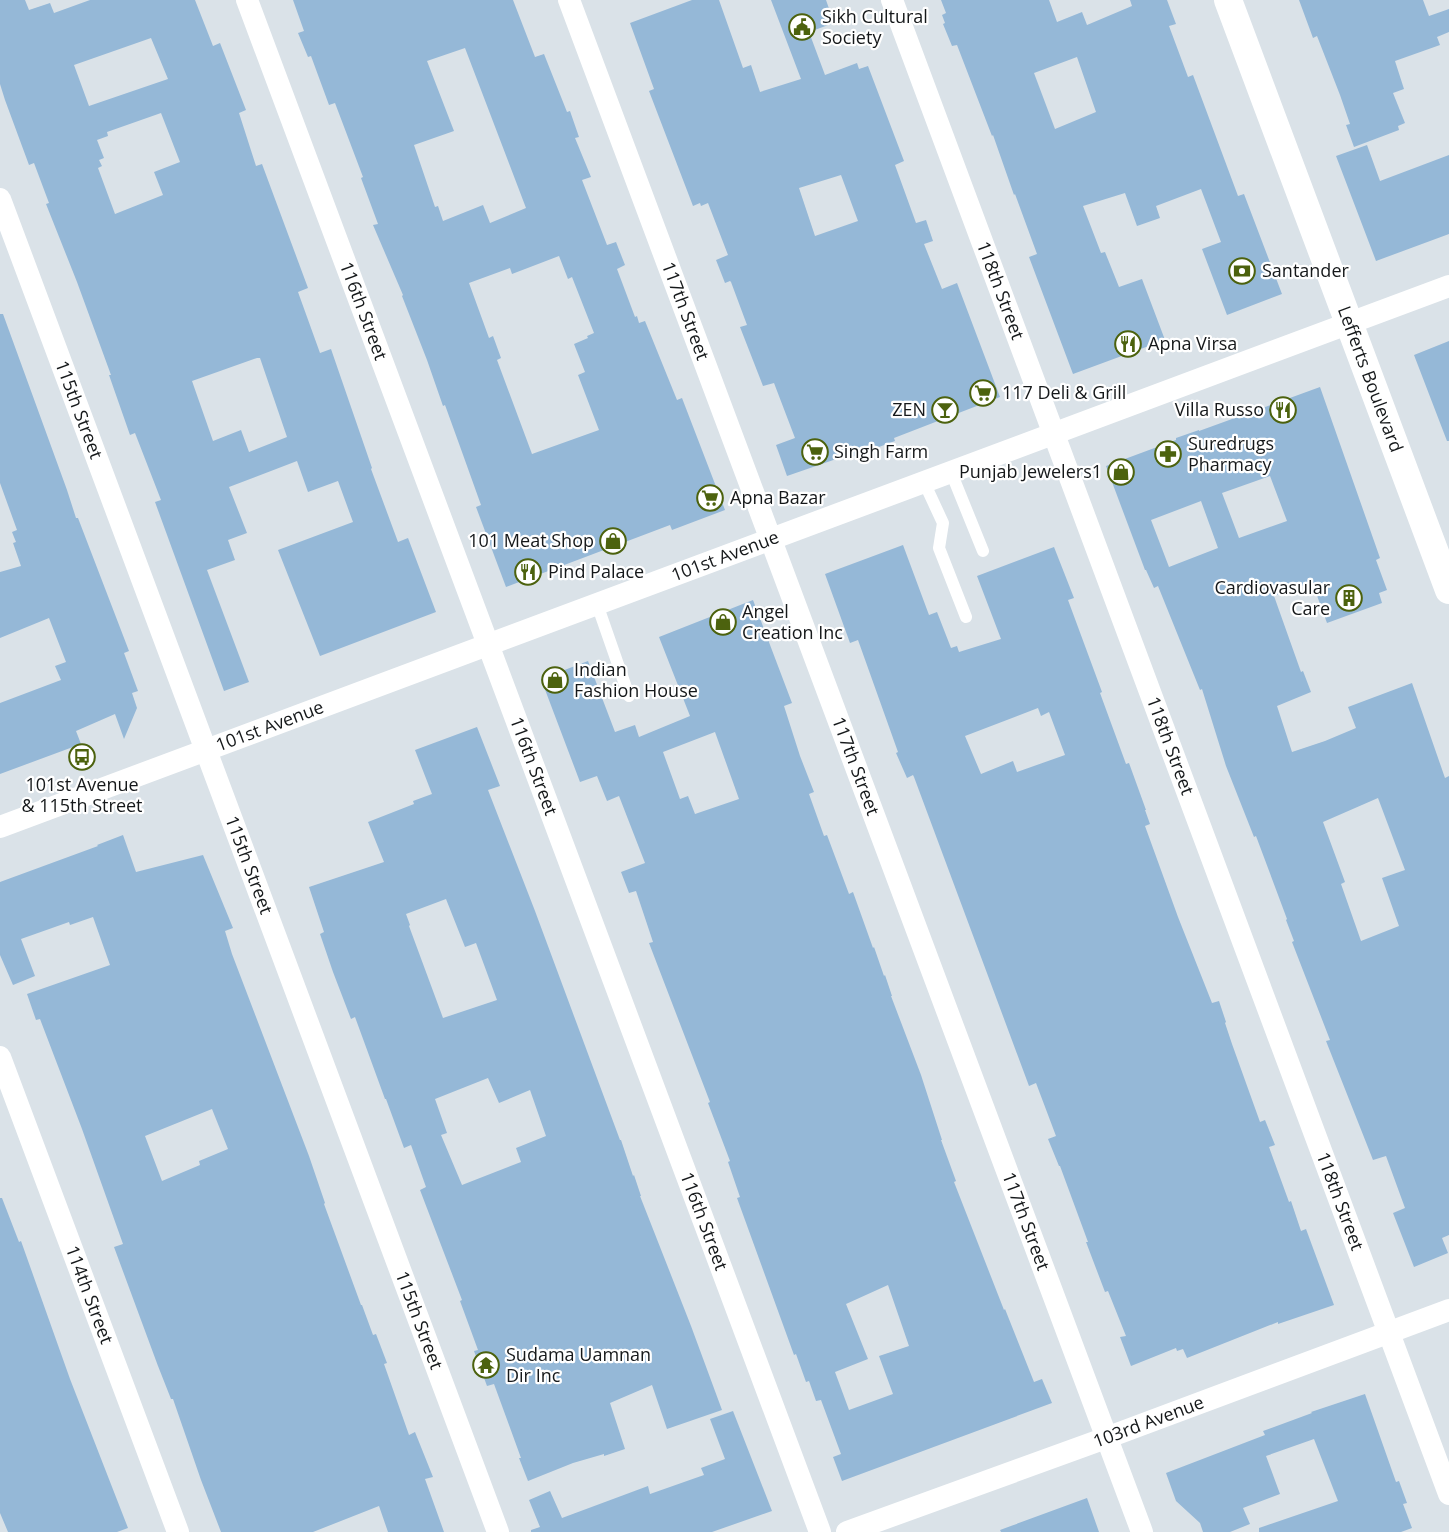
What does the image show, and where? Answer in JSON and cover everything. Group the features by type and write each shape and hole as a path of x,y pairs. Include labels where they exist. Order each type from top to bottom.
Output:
{"street":[{"name":"116th Street","path":"247,0 820,1532"},
{"name":"117th Street","path":"569,0 1142,1532"},
{"name":"118th Street","path":"892,0 1449,1494"},
{"name":"Lefferts Boulevard","path":"1228,0 1449,590"},
{"name":"115th Street","path":"0,199 498,1532"},
{"name":"101st Avenue","path":"0,827 1449,286"},
{"name":"114th Street","path":"0,1057 178,1532"},
{"name":"103rd Avenue","path":"847,1532 1449,1310"}],"lane":[{"path":"951,472 983,551"},
{"path":"924,482 943,523 939,548 966,617"},
{"path":"597,604 629,696"}],"building":[{"path":"0,0 25,0 29,10 50,3 54,13 90,0 195,0 213,46 220,43 246,110 239,113 256,166 262,164 308,288 298,292 320,353 331,349 398,542 408,538 436,612 320,656 278,550 353,522 338,481 308,492 297,461 229,487 247,533 228,540 235,560 207,570 249,682 224,691 155,502 161,500 135,433 130,435 109,375 111,375 46,204 49,203 34,163 29,165 0,84","holes":["151,38 168,79 89,106 74,65","161,113 180,162 154,172 163,195 115,214 98,168 102,166 99,160 104,158 97,140 108,136 107,132","260,358 287,437 249,452 241,430 213,441 192,381"]},
{"path":"293,0 513,0 535,57 544,54 567,112 570,111 579,137 575,138 591,177 582,180 607,245 616,242 625,265 617,269 635,317 637,316 639,323 645,321 677,400 682,398 725,510 672,530 670,525 506,587 476,507 481,505 445,405 443,406 403,295 373,225 378,224 361,178 363,177 335,103 329,105 311,56 308,57 298,33 304,31","holes":["465,48 526,208 490,223 483,205 443,221 438,206 435,207 414,145 454,131 427,61","559,256 568,279 572,277 594,333 574,344 585,372 578,375 599,430 532,454 497,360 501,358 493,336 489,338 469,283 510,268 512,274"]},
{"path":"692,0 719,0 743,68 751,65 760,92 801,79 771,0 826,0 834,23 809,32 825,75 857,63 859,69 868,66 904,161 895,165 916,223 926,220 933,241 924,244 942,289 957,283 1000,397 844,460 842,457 787,476 776,445 795,438 774,383 763,386 740,327 747,325 731,282 725,283 716,260 728,255 708,203 693,206 649,91 654,89 630,23","holes":["841,175 858,221 815,236 799,188"]},
{"path":"941,0 1049,0 1057,22 1082,12 1087,25 1132,6 1130,0 1167,0 1176,24 1169,26 1188,77 1193,75 1238,196 1244,194 1282,294 1227,315 1202,249 1221,242 1201,189 1156,206 1160,218 1137,226 1125,193 1083,206 1101,253 1105,252 1119,287 1142,279 1165,340 1073,374 1029,257 1037,254 1015,194 957,45 952,46 943,24 945,23 942,15 946,13","holes":["1077,57 1096,112 1055,129 1034,73"]},
{"path":"1299,0 1423,0 1429,16 1449,9 1449,32 1437,37 1440,45 1395,61 1404,89 1393,93 1405,123 1398,126 1399,130 1354,147 1346,125 1350,124 1340,95 1317,36 1313,38"},
{"path":"1367,145 1380,181 1449,155 1449,234 1376,261 1336,156"},
{"path":"0,314 3,314 76,518 78,518 129,651 124,653 138,691 132,693 137,708 124,739 115,714 76,731 81,744 0,774 0,703 61,680 55,666 66,662 49,618 0,638 0,572 21,566 13,543 16,542 12,532 17,530 0,483"},
{"path":"1449,341 1449,441 1447,441 1414,355"},
{"path":"1320,387 1380,558 1376,560 1387,590 1379,593 1382,603 1327,623 1312,582 1274,596 1301,672 1303,671 1311,692 1277,706 1292,752 1356,728 1348,707 1412,683 1445,778 1449,776 1449,1235 1442,1238 1448,1253 1414,1267 1393,1213 1405,1208 1386,1156 1373,1160 1326,1041 1330,1040 1292,942 1294,941 1287,919 1256,836 1254,837 1226,766 1202,689 1200,690 1158,586 1154,588 1145,570 1106,466","holes":["1270,476 1287,521 1239,538 1222,493","1201,501 1218,548 1169,567 1151,520","1378,798 1405,870 1382,878 1399,926 1361,941 1341,884 1345,882 1323,822"]},
{"path":"903,545 929,615 937,612 951,648 957,646 959,652 1001,639 977,576 1054,547 1074,598 1068,600 1102,692 1100,693 1146,810 1150,824 1145,826 1178,917 1212,1003 1219,1001 1260,1122 1265,1120 1275,1145 1269,1147 1289,1202 1291,1201 1301,1231 1306,1229 1334,1305 1278,1324 1278,1322 1187,1358 1183,1349 1177,1351 1176,1348 1131,1366 1120,1337 1126,1336 1108,1291 1105,1292 1060,1166 1048,1139 1056,1136 1036,1083 1029,1086 914,777 913,775 907,778 896,753 898,752 858,640 850,643 825,574","holes":["1038,708 1041,716 1049,712 1065,755 1017,772 1013,761 981,774 965,736"]},
{"path":"753,600 792,703 784,706 814,792 809,794 824,836 827,835 849,894 853,892 885,975 921,1075 956,1181 954,1182 1004,1310 1034,1382 1042,1379 1052,1403 842,1481 833,1457 841,1454 821,1400 816,1401 809,1381 806,1382 796,1354 794,1355 737,1198 740,1197 728,1162 730,1161 708,1103 710,1102 649,943 653,942 636,891 629,893 621,872 645,863 619,796 607,801 597,776 580,782 541,679 588,661 615,732 635,725 639,737 690,716 659,637","holes":["715,732 739,799 695,814 688,796 680,799 663,752","888,1285 909,1346 879,1356 893,1394 849,1410 835,1372 868,1359 846,1304"]},
{"path":"477,727 500,786 488,790 722,1410 667,1429 652,1385 610,1403 625,1449 573,1463 528,1481 494,1384 487,1386 474,1351 478,1350 460,1301 462,1300 420,1190 426,1187 411,1145 404,1148 355,1017 351,1019 333,972 320,934 324,932 309,887 384,862 368,822 414,804 413,801 432,794 415,750","holes":["446,899 465,947 476,943 497,1000 443,1018 406,914","488,1078 499,1103 530,1090 546,1136 516,1148 521,1162 462,1185 441,1135 447,1133 435,1099"]},
{"path":"123,835 136,872 203,855 233,928 225,931 232,954 309,1156 361,1305 373,1335 376,1334 387,1363 384,1364 409,1435 415,1432 433,1477 425,1479 444,1532 388,1532 379,1506 313,1532 221,1532 173,1399 171,1399 158,1366 114,1247 123,1244 82,1129 40,1019 36,1020 27,994 110,965 93,917 70,925 69,922 21,939 35,976 13,985 0,955 0,882","holes":["212,1109 228,1149 199,1161 200,1165 162,1181 145,1136"]},
{"path":"0,1198 2,1198 19,1242 21,1241 70,1379 128,1528 117,1532 8,1532 0,1513"},
{"path":"1365,1394 1396,1482 1399,1481 1407,1503 1403,1504 1412,1528 1401,1532 1259,1532 1259,1528 1338,1501 1314,1439 1266,1456 1280,1494 1243,1508 1250,1524 1230,1532 1203,1532 1200,1523 1176,1501 1166,1473 1265,1435 1263,1431"},
{"path":"733,1411 772,1511 712,1532 531,1532 540,1527 529,1500 550,1491 562,1518 648,1486 650,1494 704,1475 701,1468 725,1459 710,1419"},
{"path":"1087,1498 1099,1532 1001,1532 1000,1530"}],"place":[{"name":"Sikh Cultural Society","path":"802,27"},
{"name":"Santander","path":"1242,271"},
{"name":"Apna Virsa","path":"1128,344"},
{"name":"117 Deli & Grill","path":"983,393"},
{"name":"ZEN","path":"945,410"},
{"name":"Villa Russo","path":"1283,410"},
{"name":"Singh Farm","path":"815,452"},
{"name":"Suredrugs Pharmacy","path":"1168,454"},
{"name":"Punjab Jewelers1","path":"1121,472"},
{"name":"Apna Bazar","path":"710,498"},
{"name":"101 Meat Shop","path":"613,541"},
{"name":"Pind Palace","path":"528,572"},
{"name":"Cardiovasular Care","path":"1349,598"},
{"name":"Angel Creation Inc","path":"723,622"},
{"name":"Indian Fashion House","path":"555,680"},
{"name":"101st Avenue & 115th Street","path":"82,757"},
{"name":"Sudama Uamnan Dir Inc","path":"486,1365"}]}
